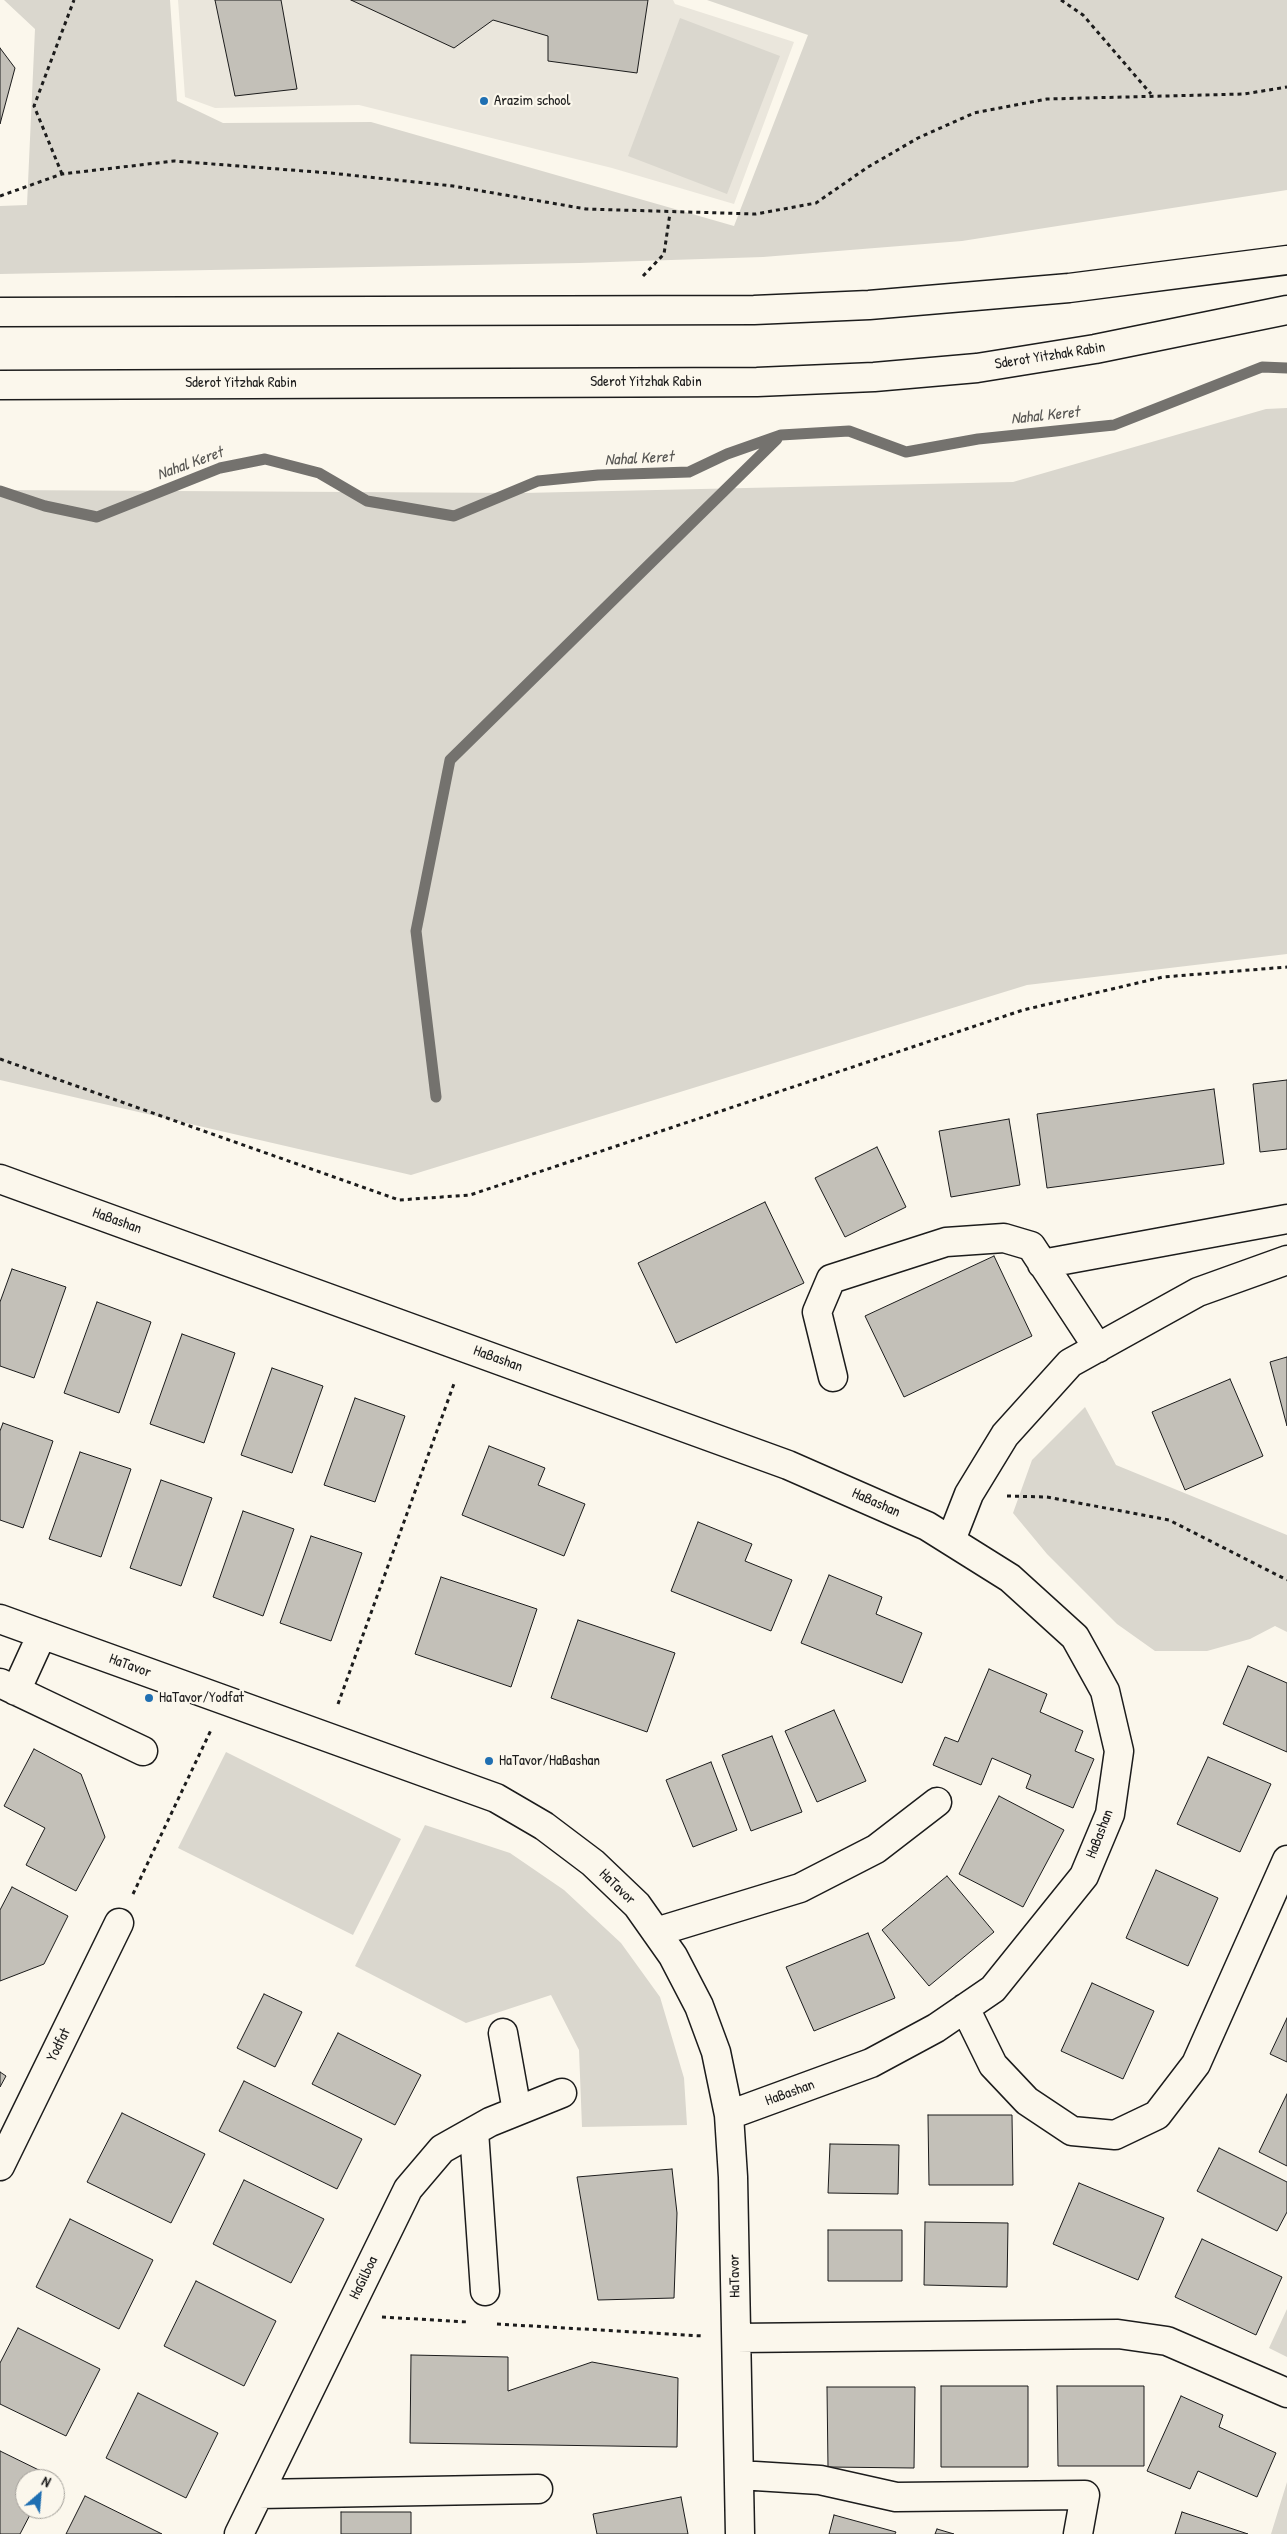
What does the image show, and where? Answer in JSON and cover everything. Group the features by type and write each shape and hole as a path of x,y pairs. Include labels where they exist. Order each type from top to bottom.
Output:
{"street":[{"path":"0,312 754,310 869,305 1068,288 1287,260"},
{"name":"Sderot Yitzhak Rabin","path":"0,384 756,382 874,377 977,368 1085,351 1287,310"},
{"name":"HaBashan","path":"0,1179 788,1465 927,1526 951,1540 1010,1578 1075,1637 1105,1691 1119,1751 1110,1814 1084,1876 993,1989 966,2008 936,2028 871,2063 729,2116"},
{"path":"1042,1264 1287,1219"},
{"path":"834,1377 817,1312 831,1279 946,1242 1004,1238 1031,1246 1098,1348"},
{"path":"951,1540 969,1494 1005,1435 1070,1363 1198,1292 1287,1260"},
{"name":"HaTavor","path":"0,1619 496,1798 544,1826 593,1863 637,1905 673,1956 699,2006 716,2052 729,2116 733,2177 740,2534"},
{"path":"42,1634 8,1687 143,1751"},
{"path":"656,1932 800,1888 876,1849 937,1802"},
{"path":"966,2008 993,2065 1027,2101 1072,2132 1115,2135 1157,2114 1196,2064 1287,1860"},
{"name":"Yodfat","path":"0,2166 118,1924"},
{"path":"503,2033 517,2111"},
{"name":"HaGilboa","path":"239,2534 408,2189 442,2149 474,2131 562,2093"},
{"path":"474,2131 485,2291"},
{"path":"737,2338 1118,2334 1167,2341 1287,2393"},
{"path":"739,2475 820,2480 896,2497 1085,2496 1078,2534"},
{"path":"259,2494 538,2490"}],"path":[{"path":"62,174 34,106 74,0"},
{"path":"1061,0 1083,16 1152,95"},
{"path":"0,196 62,174 174,161 330,173 454,186 586,209 670,213 756,214 816,203 868,167 918,138 974,113 1047,99 1244,94 1287,87"},
{"path":"613,310 664,254 670,213"},
{"path":"0,1059 399,1200 470,1195 1023,1010 1164,977 1287,967"},
{"path":"326,1737 468,1348"},
{"path":"969,1494 1047,1497 1169,1520 1287,1580"},
{"path":"118,1924 225,1700"},
{"path":"347,2315 473,2322"},
{"path":"493,2324 737,2338"}],"shaded area":[{"path":"4,0 170,0 177,101 223,123 371,122 734,226 808,35 707,0 1287,0 1287,190 962,241 763,257 579,263 0,274 0,206 27,205 35,29"},
{"name":"Arazim school","path":"178,0 673,0 675,4 794,42 734,204 612,168 359,105 215,108 185,97"},
{"path":"680,18 780,56 727,194 628,156"},
{"path":"1287,408 1287,954 1027,985 411,1175 0,1080 0,490 523,493 1013,482 1266,409"},
{"path":"1085,1407 1116,1465 1287,1535 1287,1632 1275,1626 1250,1639 1207,1651 1155,1651 1117,1624 1047,1554 1013,1513 1032,1460"},
{"path":"226,1752 401,1839 353,1935 178,1848"},
{"path":"425,1825 510,1853 564,1890 621,1943 660,1997 684,2078 687,2125 582,2127 579,2050 551,1995 466,2023 355,1966"},
{"path":"1287,2309 1287,2357 1269,2348"},
{"path":"1287,2482 1287,2534 1271,2534"}],"building":[{"path":"215,0 281,0 297,89 235,96"},
{"path":"351,0 648,0 637,73 548,61 548,36 493,20 454,48"},
{"path":"0,48 15,68 0,124"},
{"path":"1287,1080 1287,1149 1260,1152 1253,1084"},
{"path":"1214,1089 1224,1164 1047,1188 1037,1114"},
{"path":"1009,1119 1020,1185 951,1197 939,1131"},
{"path":"877,1147 906,1207 845,1237 815,1178"},
{"path":"765,1202 804,1283 676,1343 638,1263"},
{"path":"994,1256 1032,1336 904,1397 865,1316"},
{"path":"12,1269 66,1287 34,1378 0,1366 0,1302"},
{"path":"97,1302 151,1322 119,1413 64,1393"},
{"path":"182,1334 235,1353 204,1443 150,1424"},
{"path":"1287,1357 1287,1426 1270,1362"},
{"path":"272,1368 323,1386 292,1473 241,1455"},
{"path":"1230,1379 1263,1456 1185,1490 1152,1412"},
{"path":"355,1398 405,1416 375,1502 324,1485"},
{"path":"3,1423 53,1441 23,1528 0,1520 0,1431"},
{"path":"489,1446 545,1468 538,1485 585,1504 564,1556 462,1515"},
{"path":"80,1452 131,1469 101,1557 49,1539"},
{"path":"161,1480 212,1498 181,1586 130,1568"},
{"path":"243,1511 294,1529 263,1616 213,1597"},
{"path":"698,1522 752,1544 745,1561 792,1580 771,1631 671,1591"},
{"path":"311,1536 362,1553 331,1641 280,1623"},
{"path":"829,1575 882,1597 876,1614 922,1633 902,1683 801,1643"},
{"path":"441,1577 537,1609 511,1687 415,1654"},
{"path":"578,1620 675,1653 647,1732 551,1698"},
{"path":"1248,1666 1287,1683 1287,1752 1223,1724"},
{"path":"989,1669 1047,1694 1040,1712 1083,1731 1075,1751 1094,1759 1073,1808 1026,1788 1031,1775 992,1758 981,1785 933,1765 945,1737 958,1742"},
{"path":"834,1710 866,1781 817,1802 785,1731"},
{"path":"772,1736 802,1812 751,1831 722,1755"},
{"path":"34,1749 81,1774 105,1837 76,1891 26,1865 45,1828 4,1806"},
{"path":"1208,1757 1271,1784 1240,1852 1177,1824"},
{"path":"711,1762 737,1830 693,1847 666,1780"},
{"path":"999,1796 1064,1830 1023,1907 959,1874"},
{"path":"1156,1870 1218,1898 1188,1966 1126,1938"},
{"path":"947,1876 994,1932 929,1986 882,1930"},
{"path":"12,1887 68,1916 44,1964 0,1981 0,1910"},
{"path":"868,1933 895,1998 814,2031 786,1967"},
{"path":"1092,1983 1154,2011 1123,2079 1061,2051"},
{"path":"264,1994 302,2012 275,2067 237,2048"},
{"path":"1287,2018 1287,2062 1270,2054"},
{"path":"338,2033 421,2075 395,2125 312,2084"},
{"path":"0,2072 6,2076 0,2087"},
{"path":"244,2081 362,2139 337,2189 219,2131"},
{"path":"1287,2094 1287,2166 1259,2152"},
{"path":"122,2113 205,2154 171,2223 87,2182"},
{"path":"928,2115 1012,2115 1013,2185 929,2185"},
{"path":"830,2144 899,2145 898,2194 828,2193"},
{"path":"1219,2148 1287,2182 1287,2212 1277,2231 1197,2191"},
{"path":"672,2169 677,2213 674,2298 598,2300 577,2177"},
{"path":"244,2180 324,2219 291,2283 213,2244"},
{"path":"1079,2183 1164,2218 1138,2280 1053,2244"},
{"path":"70,2219 153,2260 119,2329 36,2287"},
{"path":"925,2222 1008,2223 1007,2287 924,2285"},
{"path":"828,2230 902,2230 902,2281 828,2281"},
{"path":"1202,2239 1282,2277 1256,2335 1175,2297"},
{"path":"196,2281 276,2321 244,2386 164,2346"},
{"path":"18,2328 100,2369 66,2436 0,2404 0,2363"},
{"path":"411,2355 508,2357 508,2391 592,2362 678,2378 677,2447 410,2443"},
{"path":"941,2386 1028,2386 1028,2467 941,2467"},
{"path":"1057,2386 1144,2386 1144,2466 1058,2466"},
{"path":"827,2387 915,2387 914,2468 828,2467"},
{"path":"138,2393 218,2433 186,2498 106,2458"},
{"path":"1181,2396 1223,2415 1219,2427 1276,2453 1257,2497 1198,2471 1190,2489 1147,2471"},
{"path":"0,2451 37,2469 15,2469 15,2519 28,2519 20,2534 0,2534"},
{"path":"85,2496 162,2534 66,2534"},
{"path":"681,2497 688,2534 597,2534 593,2514"},
{"path":"341,2512 411,2512 411,2534 341,2534"},
{"path":"1182,2512 1248,2534 1175,2534"},
{"path":"834,2515 896,2532 895,2534 829,2534"},
{"path":"937,2529 954,2534 935,2534"}],"waterway":[{"name":"Nahal Keret","path":"0,491 45,506 97,517 220,468 265,459 319,473 367,501 454,516 538,481 598,475 689,472 727,454 781,435 849,431 906,452 978,439 1114,425 1262,367 1287,368"},
{"path":"436,1097 416,931 450,760 777,439"}],"place":[{"name":"Arazim school","path":"484,101"},
{"name":"HaTavor/Yodfat","path":"149,1698"},
{"name":"HaTavor/HaBashan","path":"489,1761"}]}
